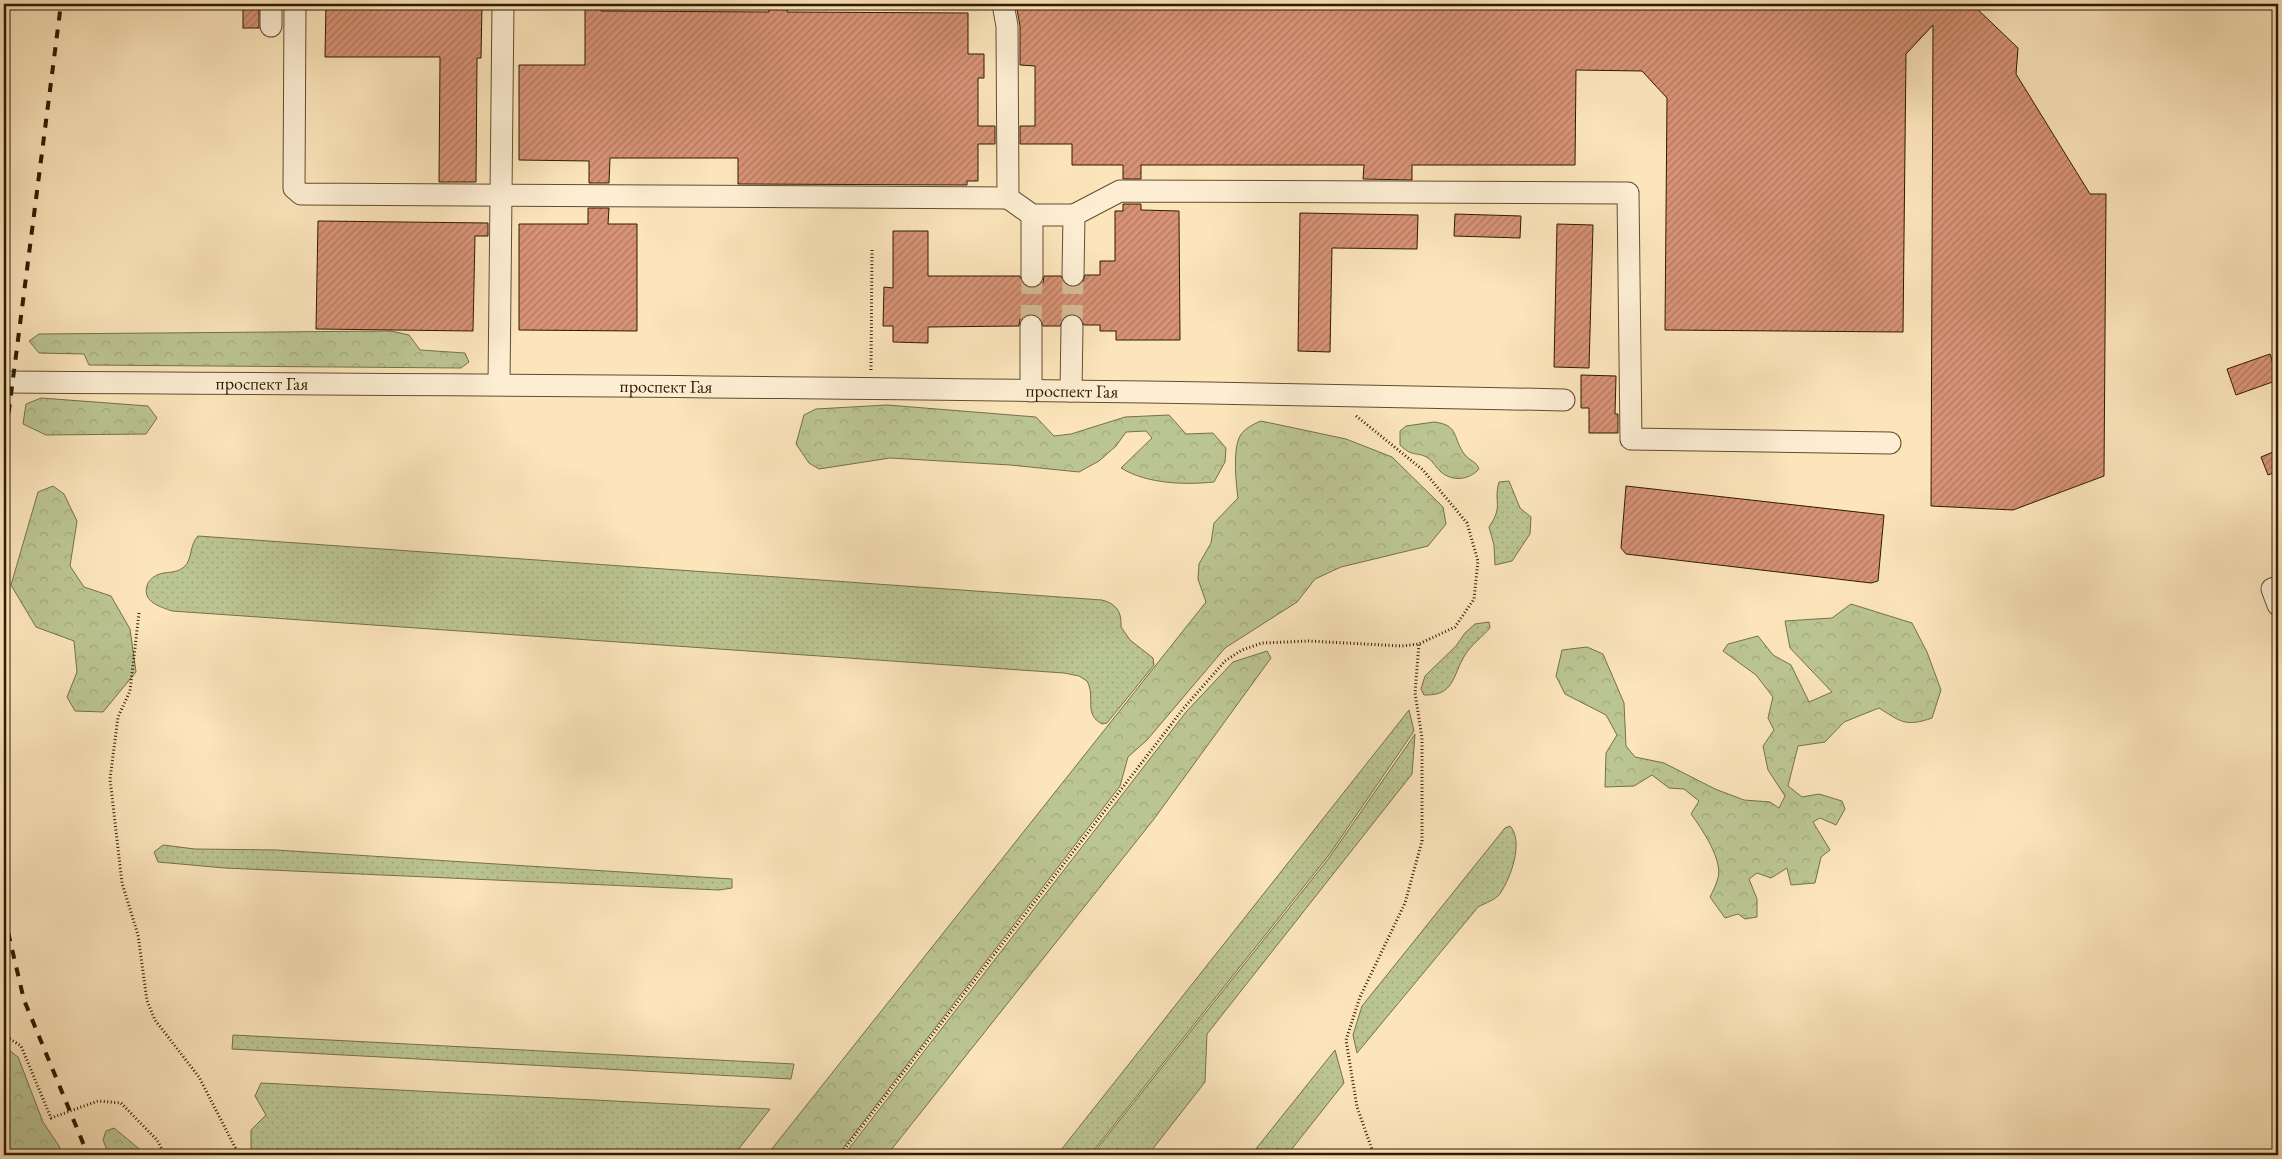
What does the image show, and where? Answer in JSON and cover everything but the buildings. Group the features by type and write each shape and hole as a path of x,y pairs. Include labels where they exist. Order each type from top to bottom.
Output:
{"street":[{"path":"271,4 271,26"},
{"path":"295,4 294,188 301,194 1008,198 1032,215 1074,215 1120,191 1628,193 1631,439 1890,443"},
{"path":"499,384 503,4"},
{"path":"1002,4 1007,26 1008,198"},
{"path":"1032,215 1032,276"},
{"path":"1073,275 1074,215"},
{"path":"1031,326 1031,391"},
{"path":"1071,391 1072,326"},
{"name":"проспект Гая","path":"4,382 499,384 1330,394 1564,400"},
{"path":"2278,587 2272,589 2278,605"}],"path":[{"path":"871,389 872,250"},
{"path":"840,1155 1182,709 1225,661 1242,650 1262,644 1309,641 1402,646 1419,644 1455,627 1474,599 1478,561 1467,524 1423,470 1330,394"},
{"path":"138,613 130,691 118,717 110,779 122,884 138,935 147,1001 156,1020 199,1077 239,1155"},
{"path":"1374,1155 1357,1107 1346,1040 1360,997 1406,903 1422,841 1422,738 1415,693 1419,644"},
{"path":"4,1035 21,1046 51,1118 98,1101 121,1103 157,1140 165,1155"}],"green space":[{"path":"391,331 409,335 420,350 465,353 469,362 461,368 89,365 84,354 39,353 29,341 39,334"},
{"path":"41,398 148,406 157,418 146,434 46,435 23,424 26,404"},
{"path":"887,405 1036,417 1054,436 1071,434 1125,417 1169,415 1186,434 1213,433 1226,448 1225,462 1214,482 1166,482 1142,477 1121,468 1152,438 1146,431 1126,432 1116,446 1099,461 1079,472 1010,465 890,458 819,469 809,463 796,444 804,415 816,409"},
{"path":"1261,421 1346,439 1392,457 1443,507 1446,524 1428,546 1341,567 1315,579 1297,602 1225,648 1147,740 1128,757 1120,786 838,1155 767,1155 1206,602 1198,579 1199,564 1211,543 1214,523 1238,498 1236,459 1240,435"},
{"path":"1434,422 1452,429 1465,455 1478,466 1479,469 1471,476 1456,478 1446,475 1428,458 1408,452 1400,445 1400,431 1406,426"},
{"path":"1509,481 1520,508 1531,517 1530,534 1512,561 1495,565 1494,545 1489,527 1496,514 1499,482"},
{"path":"53,486 64,494 77,521 70,566 84,587 111,596 130,629 136,672 103,712 75,711 67,697 77,672 74,641 36,627 11,585 38,492"},
{"path":"198,536 1102,600 1117,609 1121,627 1130,640 1153,658 1154,665 1107,723 1102,724 1096,720 1091,710 1087,681 1079,676 1064,673 172,611 154,603 147,596 148,582 157,575 178,571 184,567 189,560 193,544"},
{"path":"1851,604 1912,623 1927,652 1941,690 1932,718 1916,722 1904,722 1879,708 1844,722 1825,742 1798,746 1788,786 1802,797 1819,794 1842,801 1845,809 1836,825 1820,818 1813,822 1830,850 1821,857 1815,883 1791,885 1787,868 1771,878 1757,873 1749,879 1757,899 1757,917 1745,919 1738,914 1725,918 1710,897 1719,871 1715,854 1691,814 1699,801 1684,789 1669,788 1652,775 1634,786 1605,787 1606,753 1617,735 1606,715 1565,694 1556,676 1562,650 1587,647 1603,654 1624,703 1626,746 1635,757 1664,763 1715,789 1744,800 1770,802 1779,808 1785,796 1768,770 1763,746 1774,730 1768,718 1773,697 1756,675 1723,651 1728,644 1758,636 1773,655 1791,665 1809,702 1832,692 1790,648 1785,621 1832,618"},
{"path":"1489,622 1490,628 1467,651 1447,688 1442,692 1424,695 1421,689 1425,676 1456,646 1465,633 1475,624"},
{"path":"1267,651 1271,658 1154,819 887,1155 844,1155 1186,712 1233,662"},
{"path":"1409,710 1414,731 1329,855 1090,1155 1057,1155"},
{"path":"1415,734 1412,774 1207,1034 1205,1082 1148,1155 1092,1155 1329,858"},
{"path":"1510,826 1516,841 1516,850 1509,877 1499,894 1494,899 1478,907 1357,1053 1353,1035 1362,1006 1505,828"},
{"path":"163,845 195,849 276,850 732,879 732,888 719,890 225,868 158,862 154,852"},
{"path":"233,1035 794,1064 791,1079 232,1049"},
{"path":"4,1046 18,1057 43,1122 59,1146 62,1155 4,1155"},
{"path":"1335,1050 1344,1083 1287,1155 1251,1155"},
{"path":"261,1083 770,1109 734,1155 251,1155 251,1130 266,1115 255,1096"},
{"path":"114,1128 143,1152 144,1155 109,1155 103,1140 106,1131"}],"tunnel":[{"path":"1072,326 1073,275"},
{"path":"1031,326 1032,276"}],"railway":[{"path":"4,449 61,4"},
{"path":"4,915 24,1000 88,1155"}]}
